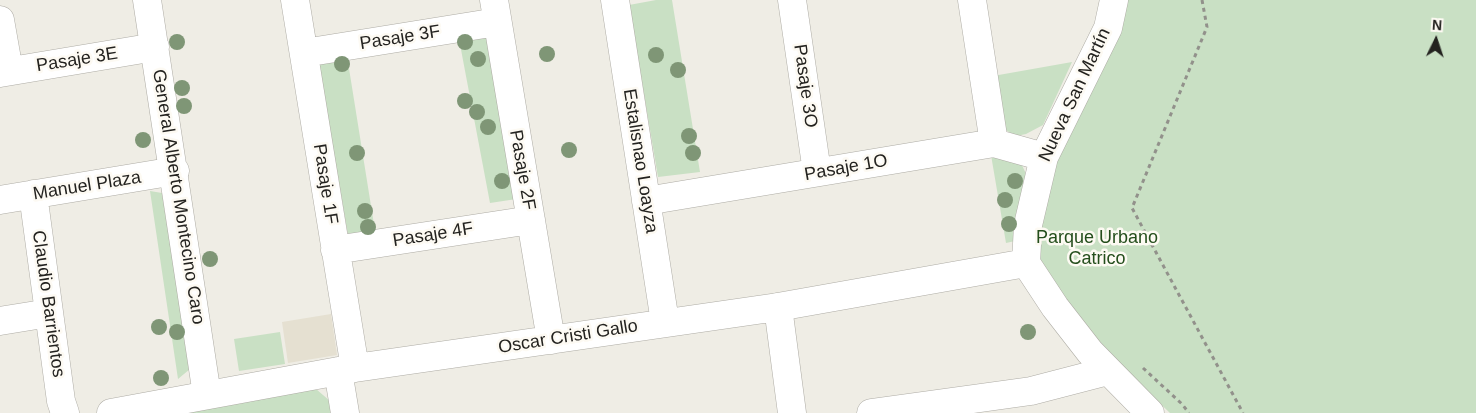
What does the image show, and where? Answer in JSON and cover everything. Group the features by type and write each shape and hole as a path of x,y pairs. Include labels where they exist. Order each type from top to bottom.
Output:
{"street":[{"name":"General Alberto Montecino Caro","path":"147,0 175,171 208,395"},
{"name":"Pasaje 1F","path":"295,0 336,250 346,369"},
{"name":"Pasaje 3O","path":"792,0 817,172"},
{"path":"972,0 994,143"},
{"name":"Nueva San Martín","path":"1026,263 1028,225 1044,158 1108,28 1114,0"},
{"name":"Estalisnao Loayza","path":"622,1 646,202 665,322"},
{"name":"Pasaje 3F","path":"304,53 495,11"},
{"name":"Pasaje 2F","path":"495,11 551,340"},
{"path":"0,20 4,72"},
{"name":"Pasaje 3E","path":"4,72 155,48"},
{"name":"Pasaje 1O","path":"646,202 994,143 1044,158"},
{"name":"Manuel Plaza","path":"0,200 175,171"},
{"name":"Claudio Barrientos","path":"34,194 61,401 65,413"},
{"name":"Pasaje 4F","path":"336,250 531,220"},
{"path":"1026,263 1055,307 1090,352 1150,413"},
{"name":"Oscar Cristi Gallo","path":"111,413 346,369 778,307 1026,263"},
{"path":"778,307 792,413"},
{"path":"0,321 49,313"},
{"path":"345,413 346,369"},
{"path":"871,413 1033,402 1108,371"}],"path":[{"path":"1202,0 1207,27 1132,208 1243,413"},
{"path":"1139,365 1182,404 1189,413"}],"shaded area":[{"path":"331,314 337,355 288,363 282,322"}],"green space":[{"path":"656,0 672,0 700,172 658,177 629,5"},
{"name":"Parque Urbano Catrico","path":"1122,0 1476,0 1476,413 1170,413 1102,348 1047,280 1038,256 1043,212 1058,156"},
{"path":"493,33 523,198 490,203 459,39"},
{"path":"347,56 376,237 349,241 318,61"},
{"path":"1072,62 1043,125 1026,134 1016,136 1002,128 993,76"},
{"path":"991,155 1021,163 1027,176 1015,241 1006,243"},
{"path":"150,191 162,193 190,369 178,379"},
{"path":"280,332 285,364 239,371 234,339"},
{"path":"316,389 330,401 332,413 175,413"}]}
